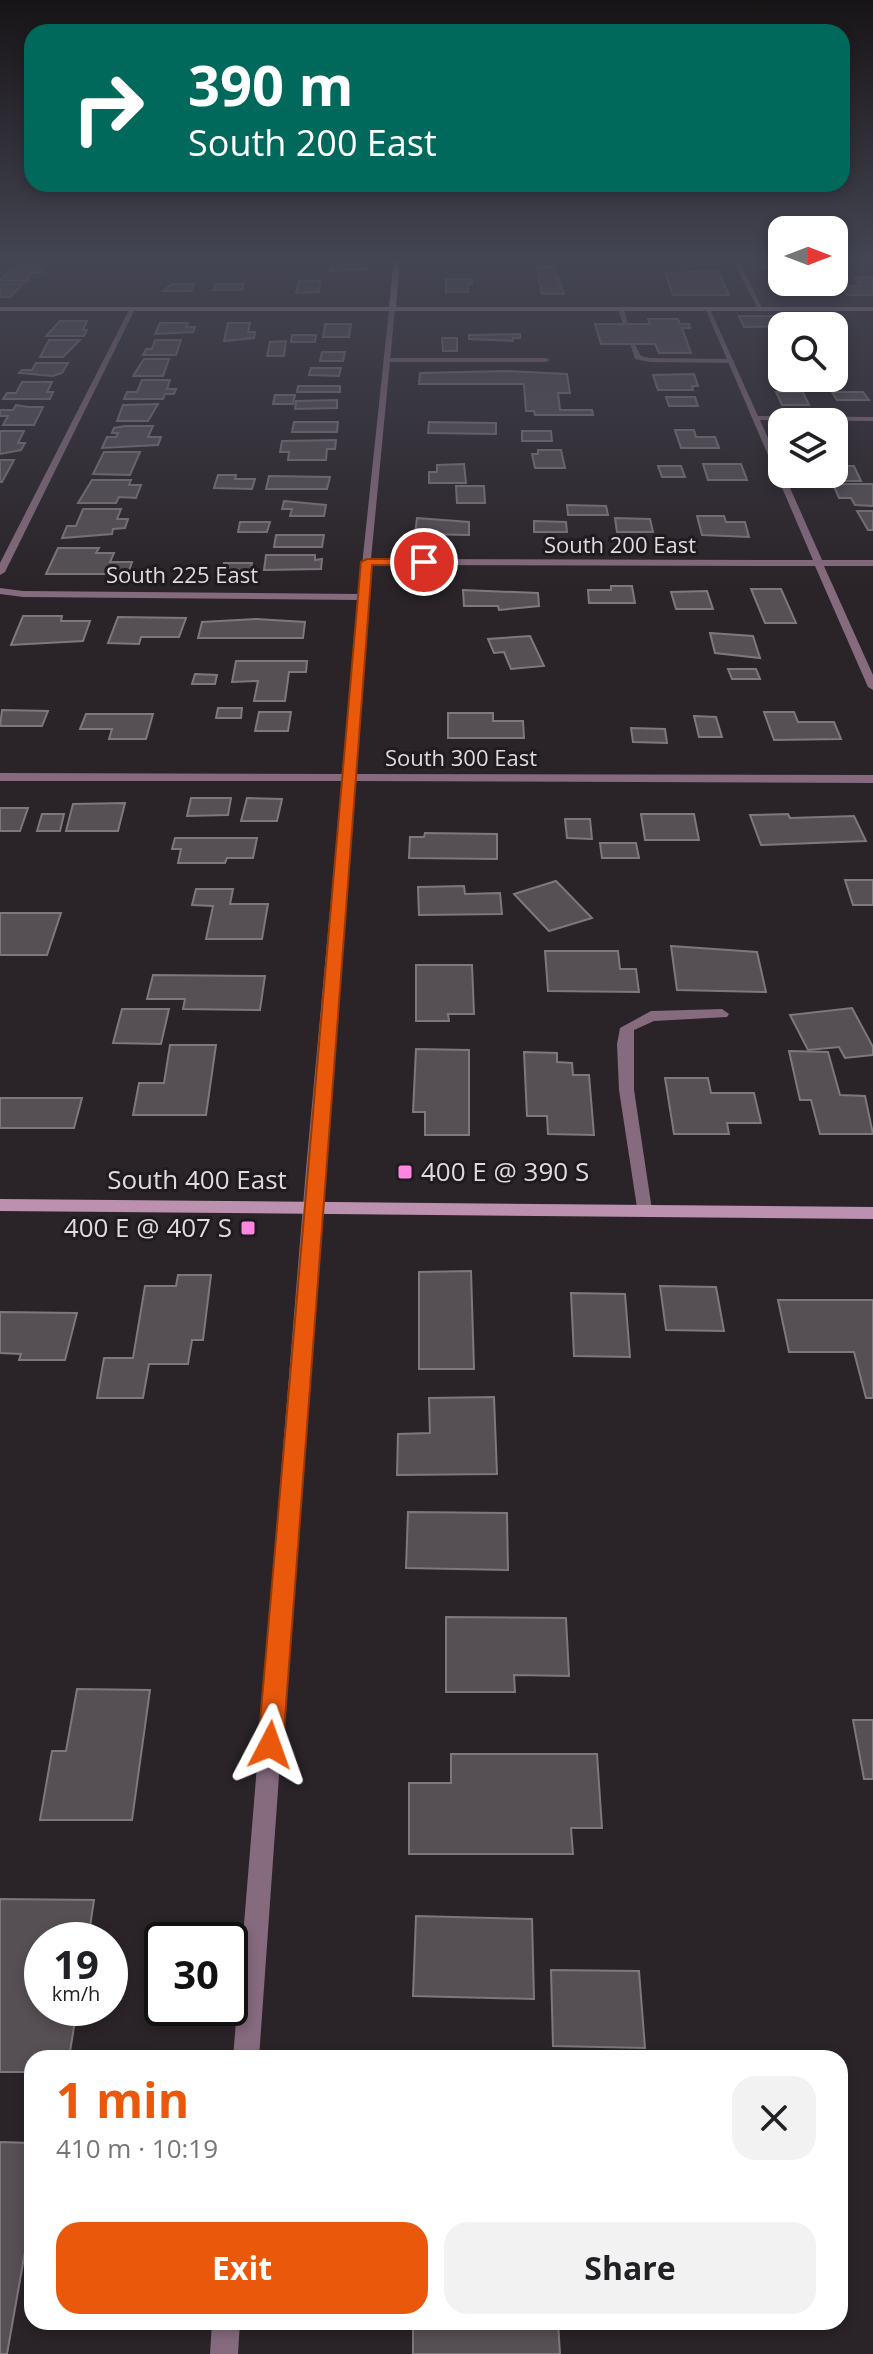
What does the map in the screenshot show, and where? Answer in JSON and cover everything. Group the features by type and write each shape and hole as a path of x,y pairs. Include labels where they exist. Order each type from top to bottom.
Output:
{"main road":[{"name":"South 400 East","path":"0,1205 873,1213"}],"street":[{"path":"0,572 102,369"},
{"path":"247,2050 311,1207 385,369"},
{"path":"733,369 873,687"},
{"path":"755,418 873,419"},
{"name":"South 200 East","path":"367,562 873,563"},
{"name":"South 225 East","path":"0,591 23,594 364,597"},
{"name":"South 300 East","path":"0,777 873,779"},
{"path":"644,1210 623,1039 627,1028 651,1016 722,1014"},
{"path":"224,2354 226,2330"}],"building":[{"path":"64,369 53,376 19,373"},
{"path":"138,369 166,369 163,376 133,376"},
{"path":"311,369 341,369 339,376 309,375"},
{"path":"506,371 567,374 570,393 558,393 560,410 592,410 593,415 535,415 534,411 526,411 524,384 419,384 420,373"},
{"path":"694,374 698,386 692,386 693,390 658,390 653,375"},
{"path":"142,380 170,380 167,389 176,389 174,394 165,394 163,399 124,399 127,392 137,392"},
{"path":"22,382 52,382 47,392 53,392 50,399 3,399 7,393 16,393"},
{"path":"298,386 340,386 340,392 297,392"},
{"path":"776,392 803,392 809,405 782,405"},
{"path":"832,392 863,392 869,400 837,400"},
{"path":"275,395 295,395 293,404 273,404"},
{"path":"666,397 695,397 698,406 669,406"},
{"path":"337,400 337,408 295,409 296,401"},
{"path":"158,404 148,421 117,421 123,405"},
{"path":"16,405 43,407 34,425 3,425 8,416 0,416 0,410 13,410"},
{"path":"294,422 338,422 337,432 292,432"},
{"path":"429,422 496,423 496,434 428,433"},
{"path":"153,426 148,437 161,437 158,445 102,448 107,437 116,437 118,433 112,433 114,428"},
{"path":"675,430 694,430 696,437 715,437 719,448 681,448"},
{"path":"0,431 24,431 18,443 25,443 21,450 0,454"},
{"path":"522,431 551,431 552,441 522,441"},
{"path":"336,440 335,449 327,449 326,460 288,460 289,452 280,452 282,441"},
{"path":"538,450 561,450 565,468 535,468 532,454 538,454"},
{"path":"104,452 140,452 130,475 93,474"},
{"path":"0,460 14,460 2,482 0,482"},
{"path":"464,464 466,483 429,483 429,472 437,472 437,465"},
{"path":"703,464 741,464 747,480 708,480"},
{"path":"658,466 681,466 685,477 662,477"},
{"path":"848,466 854,466 861,481 848,481"},
{"path":"218,475 255,479 252,489 214,488"},
{"path":"269,476 330,477 327,489 266,489"},
{"path":"92,480 131,480 129,485 141,485 136,498 119,497 116,503 78,503"},
{"path":"848,484 873,484 873,506 855,505 851,498 839,498 835,488 848,488"},
{"path":"456,486 484,486 485,503 457,503"},
{"path":"284,501 326,505 324,516 290,516 292,509 282,509"},
{"path":"567,505 606,506 608,515 568,515"},
{"path":"83,509 121,509 117,519 128,519 125,528 113,529 112,534 62,538 67,526 76,526"},
{"path":"857,511 873,511 873,530 868,530"},
{"path":"697,516 724,516 726,522 745,522 749,537 702,535"},
{"path":"417,518 469,522 469,535 415,534"},
{"path":"615,518 650,519 653,532 617,532"},
{"path":"534,521 566,522 567,532 534,532"},
{"path":"240,522 270,522 267,532 238,532"},
{"path":"276,535 324,535 322,547 274,547"},
{"path":"58,548 99,548 96,553 114,553 110,562 132,562 128,574 46,574"},
{"path":"266,555 315,555 315,560 322,559 321,569 264,570"},
{"path":"224,563 252,563 249,577 222,577"},
{"path":"611,586 632,586 635,603 589,603 588,590 611,590"},
{"path":"751,589 781,589 796,623 765,623"},
{"path":"463,590 538,593 539,606 499,610 498,606 464,606"},
{"path":"707,591 713,609 676,609 671,592"},
{"path":"23,616 62,616 61,621 90,621 83,641 11,645"},
{"path":"118,617 186,618 179,637 141,637 139,644 108,643"},
{"path":"256,619 305,622 303,638 198,638 202,622"},
{"path":"710,633 753,636 760,658 715,653"},
{"path":"530,636 544,666 511,669 504,652 494,653 488,639"},
{"path":"236,661 307,661 306,672 289,672 285,701 254,701 258,681 232,682"},
{"path":"728,669 756,669 760,679 732,679"},
{"path":"195,674 217,675 215,684 192,684"},
{"path":"218,708 242,708 241,718 216,718"},
{"path":"2,710 48,711 42,726 0,726"},
{"path":"259,712 291,712 288,731 255,731"},
{"path":"764,712 794,712 798,722 834,722 841,739 774,740"},
{"path":"448,713 493,713 493,721 523,721 524,738 448,738"},
{"path":"86,714 153,714 146,739 109,739 112,729 80,729"},
{"path":"694,716 716,717 722,737 699,737"},
{"path":"631,728 665,729 667,743 633,742"},
{"path":"191,798 231,798 228,815 187,816"},
{"path":"247,798 282,799 277,821 241,821"},
{"path":"125,803 118,831 66,831 73,804"},
{"path":"0,808 28,808 20,831 0,831"},
{"path":"42,814 64,814 60,831 37,831"},
{"path":"641,814 694,814 699,840 645,840"},
{"path":"788,814 790,818 854,816 866,841 761,845 750,815"},
{"path":"565,819 590,819 592,839 567,838"},
{"path":"425,833 497,834 497,859 409,858 410,837 424,837"},
{"path":"175,838 257,838 253,858 227,858 225,863 178,863 181,849 172,849"},
{"path":"600,843 636,843 639,858 602,858"},
{"path":"845,880 873,880 873,905 853,905"},
{"path":"556,881 592,918 549,931 514,894"},
{"path":"464,886 465,894 500,893 502,914 419,915 418,887"},
{"path":"196,889 233,889 230,904 268,904 262,939 206,939 213,906 192,905"},
{"path":"0,913 61,913 47,955 0,955"},
{"path":"671,946 757,952 766,992 677,990"},
{"path":"545,951 618,951 620,969 636,969 639,992 548,991"},
{"path":"416,965 472,965 474,1014 448,1014 449,1021 416,1021"},
{"path":"153,975 265,976 260,1010 183,1009 185,999 147,999"},
{"path":"852,1008 873,1047 873,1055 845,1058 839,1047 808,1050 790,1015"},
{"path":"122,1009 169,1009 161,1044 113,1043"},
{"path":"170,1045 216,1045 206,1115 133,1115 139,1083 164,1083"},
{"path":"416,1049 469,1050 469,1135 425,1135 425,1112 413,1112"},
{"path":"789,1051 828,1052 840,1095 865,1096 873,1134 820,1134 811,1100 800,1100"},
{"path":"524,1052 557,1053 557,1062 572,1063 573,1075 589,1075 594,1135 548,1134 547,1116 527,1116"},
{"path":"665,1078 708,1078 711,1093 754,1093 761,1123 727,1123 729,1134 674,1134"},
{"path":"0,1098 82,1098 74,1128 0,1128"},
{"path":"471,1271 474,1369 419,1369 419,1272"},
{"path":"178,1275 211,1275 203,1340 192,1340 188,1364 149,1364 143,1398 97,1398 104,1358 133,1358 145,1286 176,1286"},
{"path":"660,1286 716,1287 724,1331 666,1330"},
{"path":"571,1293 625,1294 630,1357 574,1356"},
{"path":"778,1300 873,1300 873,1398 866,1398 854,1352 789,1352"},
{"path":"0,1312 77,1313 65,1360 19,1360 21,1354 0,1353"},
{"path":"494,1397 497,1474 397,1475 398,1434 430,1433 429,1398"},
{"path":"408,1512 507,1513 508,1570 406,1568"},
{"path":"446,1617 566,1618 569,1676 514,1675 515,1692 446,1692"},
{"path":"77,1689 150,1690 132,1820 40,1820 52,1751 66,1751"},
{"path":"853,1720 873,1720 873,1779 864,1779"},
{"path":"451,1754 597,1754 602,1828 571,1828 573,1854 409,1854 409,1783 451,1783"},
{"path":"0,1899 94,1900 91,1922 24,1922 24,2026 74,2026 70,2050 24,2050 24,2072 0,2072"},
{"path":"416,1916 532,1919 534,1999 413,1996"},
{"path":"551,1970 639,1971 645,2048 553,2046"},
{"path":"0,2142 24,2143 24,2257 7,2354 0,2354"},
{"path":"413,2330 558,2330 560,2354 413,2354"}],"place":[{"name":"400 E @ 390 S","path":"405,1172"},
{"name":"400 E @ 407 S","path":"248,1228"}],"route":[{"path":"270,1745 310,1225 367,562 424,562"}]}
